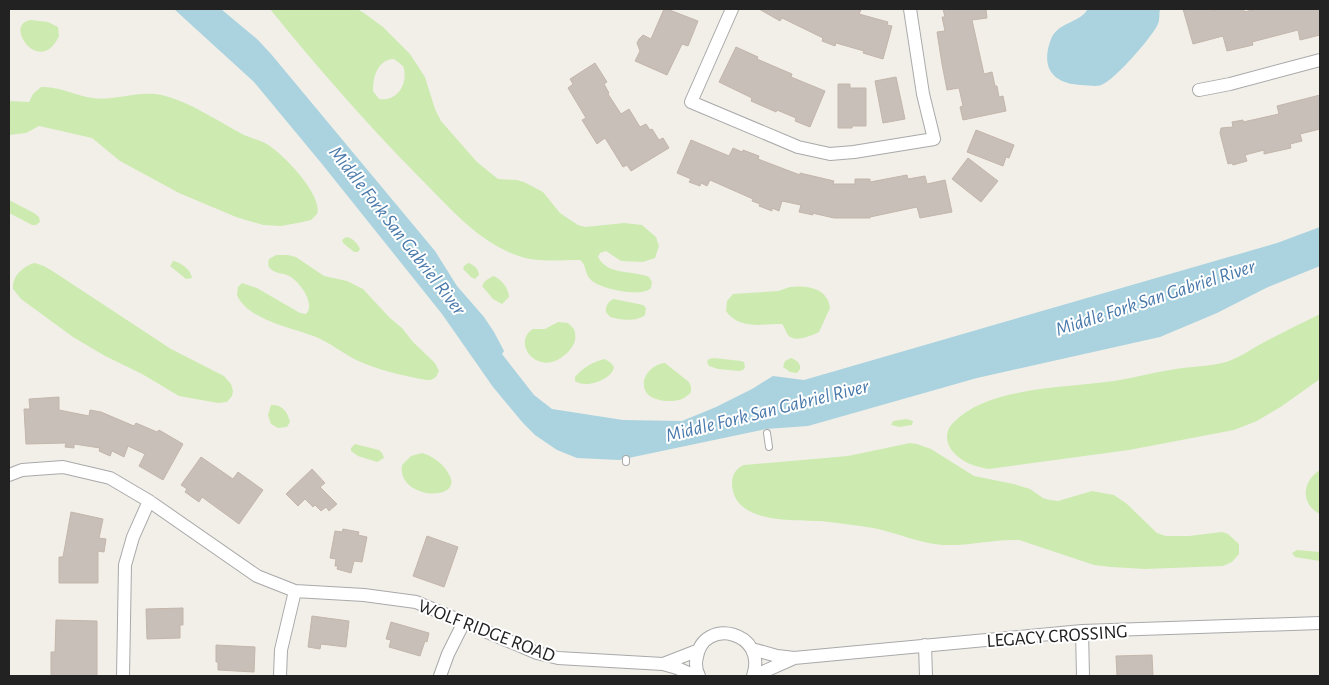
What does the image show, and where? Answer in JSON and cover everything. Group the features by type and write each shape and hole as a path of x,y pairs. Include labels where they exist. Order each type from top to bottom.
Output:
{"street":[{"path":"732,9 691,102 798,147 830,154 934,139 922,94 910,9"},
{"path":"1199,90 1230,84 1320,60"},
{"name":"WOLF RIDGE ROAD","path":"9,475 22,470 63,467 110,478 149,501 257,576 295,591 364,595 416,602 536,653 558,658 663,664 699,650"},
{"path":"123,676 125,565 133,537 149,501"},
{"path":"280,676 281,650 295,591"},
{"path":"440,676 448,654 464,622"},
{"name":"LEGACY CROSSING","path":"752,649 777,656 794,658 1082,631 1320,623"},
{"path":"1082,631 1083,676"},
{"name":"LEGACY CROSSING","path":"699,650 702,644 709,638 719,634 729,633 738,636 746,641 752,649 756,668 753,676"},
{"path":"924,645 926,676"},
{"path":"699,650 696,663 699,676"},
{"name":"LEGACY CROSSING","path":"753,676 794,658"},
{"path":"663,664 695,676"}],"lane":[{"path":"767,434 769,447"}],"green space":[{"path":"270,9 357,9 364,13 383,27 410,54 425,77 435,109 441,121 477,162 498,179 524,182 543,192 560,213 578,225 585,227 624,223 642,225 656,237 659,246 655,258 643,262 621,261 606,251 600,253 598,257 602,263 614,270 649,277 652,282 651,288 639,292 612,289 591,280 587,275 584,264 580,260 523,258 488,241 463,221 399,157 342,95","holes":["394,59 403,66 404,78 400,90 392,97 379,99 373,91 377,70 384,62"]},
{"path":"31,20 48,22 58,27 59,36 51,47 43,52 34,50 27,45 22,37 20,30 23,23"},
{"path":"41,87 54,88 102,99 153,94 183,102 244,135 263,142 281,155 308,186 314,196 317,214 311,220 303,222 281,226 263,225 236,217 179,193 120,161 92,138 39,126 26,133 9,135 9,101 29,102 33,94"},
{"path":"9,200 34,213 39,217 40,222 32,225 9,213"},
{"path":"346,237 356,243 360,249 358,252 354,252 343,243 342,240"},
{"path":"276,255 296,257 324,276 347,281 363,289 435,363 439,371 436,377 427,380 373,367 356,360 316,337 272,322 250,311 242,304 237,295 238,287 242,283 257,288 300,313 306,314 309,310 308,299 299,284 291,277 269,268 269,259"},
{"path":"173,261 185,267 190,272 192,278 186,279 170,266"},
{"path":"35,263 54,272 171,349 224,376 231,384 232,396 227,402 218,403 179,396 73,337 21,299 13,289 14,280 19,272 26,266"},
{"path":"468,263 478,271 479,275 475,279 463,269"},
{"path":"493,276 502,281 508,291 509,297 502,304 493,299 482,286 485,281"},
{"path":"790,287 810,287 825,296 830,308 819,332 798,339 788,335 782,324 751,325 737,321 726,311 727,301 733,294 778,291"},
{"path":"614,299 643,305 646,308 645,315 633,320 610,317 606,312 606,308"},
{"path":"1320,314 1320,379 1257,421 1234,430 1129,450 989,469 975,466 962,460 955,454 948,443 947,435 952,424 967,412 985,402 1028,391 1114,381 1222,363 1237,358"},
{"path":"558,322 568,323 574,329 574,344 569,351 558,360 548,363 532,357 525,343 527,335 533,329 545,329"},
{"path":"791,358 800,365 797,373 790,372 783,367 785,361"},
{"path":"605,359 614,367 608,376 591,384 575,381 575,377 588,365"},
{"path":"709,359 741,361 744,362 745,367 739,371 718,369 709,366 707,362"},
{"path":"665,363 689,382 691,392 684,398 673,401 657,399 649,395 645,390 644,383 650,370 657,365"},
{"path":"271,405 281,407 286,412 290,422 287,427 278,428 271,424 268,415"},
{"path":"906,419 913,421 912,425 899,427 891,425 893,421"},
{"path":"910,443 931,449 974,476 1030,489 1043,498 1050,500 1058,501 1092,491 1114,495 1127,504 1157,533 1166,536 1189,536 1222,532 1228,534 1239,544 1239,554 1232,562 1223,566 1145,569 1111,567 1094,565 1019,540 943,545 867,527 766,517 753,513 742,506 735,496 732,483 733,477 735,472 744,465 848,456"},
{"path":"355,444 379,450 384,458 377,462 358,456 351,451"},
{"path":"422,453 436,460 445,468 451,481 449,489 441,493 420,491 410,486 403,477 402,465 411,456"},
{"path":"1320,470 1320,514 1309,504 1306,499 1306,492 1310,480"},
{"path":"1297,550 1320,552 1320,561 1295,557 1292,553"}],"water":[{"name":"Middle Fork San Gabriel River","path":"174,9 221,9 257,39 435,251 457,286 484,317 494,332 504,351 502,354 534,395 552,409 623,420 682,421 716,407 773,376 804,380 1277,243 1320,227 1320,266 1266,288 1217,313 1160,337 977,378 808,426 766,429 619,460 577,458 557,450 535,435 523,423 493,387 442,314 254,82"},
{"path":"1088,9 1160,9 1158,24 1149,38 1133,58 1115,75 1099,86 1072,84 1063,81 1057,78 1048,66 1048,49 1054,33 1079,18"}],"building":[{"path":"664,9 698,21 688,46 682,44 667,75 635,61 640,51 637,43 639,39 643,35 651,39"},
{"path":"759,9 856,9 861,10 859,14 888,22 887,25 892,26 883,59 863,53 864,51 836,43 835,46 822,41 823,38 782,18 780,21"},
{"path":"943,9 986,9 987,18 972,20 984,74 992,72 999,97 1003,96 1006,111 963,120 960,107 963,106 959,88 947,90 942,64 937,32 945,31 942,17 945,17"},
{"path":"1183,9 1210,9 1211,11 1244,9 1244,12 1256,9 1320,9 1320,35 1300,40 1298,30 1252,42 1253,45 1227,51 1223,36 1193,44"},
{"path":"736,47 758,57 757,59 792,74 791,77 825,91 810,127 795,121 796,118 751,101 752,98 719,82"},
{"path":"595,63 607,82 604,84 608,94 621,114 629,109 640,127 646,124 650,130 652,129 659,140 663,138 669,148 631,171 627,165 623,167 605,138 597,144 582,120 586,118 568,88 573,84 570,79"},
{"path":"896,77 905,119 883,123 875,81"},
{"path":"838,84 850,84 850,88 866,88 866,126 838,128"},
{"path":"1320,95 1320,129 1300,134 1302,141 1290,144 1291,148 1264,154 1264,150 1245,155 1247,161 1233,165 1232,163 1228,164 1220,133 1221,128 1233,127 1232,122 1243,120 1243,122 1279,114 1277,106"},
{"path":"976,130 1014,145 1009,158 1006,157 1003,166 967,152"},
{"path":"691,140 729,156 733,148 742,152 743,150 759,156 758,159 800,175 800,173 834,181 833,184 855,184 855,179 870,179 870,182 907,175 908,179 925,176 927,184 945,180 952,212 920,218 917,207 870,218 834,218 799,212 801,205 782,201 779,211 772,208 772,211 759,206 760,204 752,201 753,199 710,180 707,186 701,183 700,186 689,182 691,179 677,173"},
{"path":"968,158 998,181 981,202 952,179"},
{"path":"59,397 59,410 89,416 90,410 101,412 134,426 136,423 157,432 159,430 183,444 163,480 139,466 145,454 128,446 124,457 112,451 110,456 99,451 100,448 74,444 74,448 65,447 66,443 26,444 24,409 30,409 29,399"},
{"path":"201,457 233,479 238,472 263,490 239,524 202,497 199,502 185,492 187,489 181,485"},
{"path":"312,469 325,483 320,487 337,504 329,511 326,507 321,511 315,505 313,507 305,499 298,506 286,494"},
{"path":"71,512 103,519 99,538 106,539 104,552 98,551 98,583 59,583 59,557 63,557"},
{"path":"343,529 359,532 358,535 367,537 362,562 354,561 351,573 337,569 338,566 335,566 336,559 330,558 335,531 342,532"},
{"path":"427,536 458,547 444,587 413,576"},
{"path":"183,608 183,625 180,625 180,638 147,639 146,609"},
{"path":"312,616 349,621 346,647 321,644 320,649 308,647"},
{"path":"56,620 97,621 97,676 51,676 51,652 55,652"},
{"path":"391,622 429,633 420,656 389,647 391,640 386,639"},
{"path":"216,645 255,647 254,672 218,670"},
{"path":"1152,655 1153,676 1117,676 1116,656"}]}
